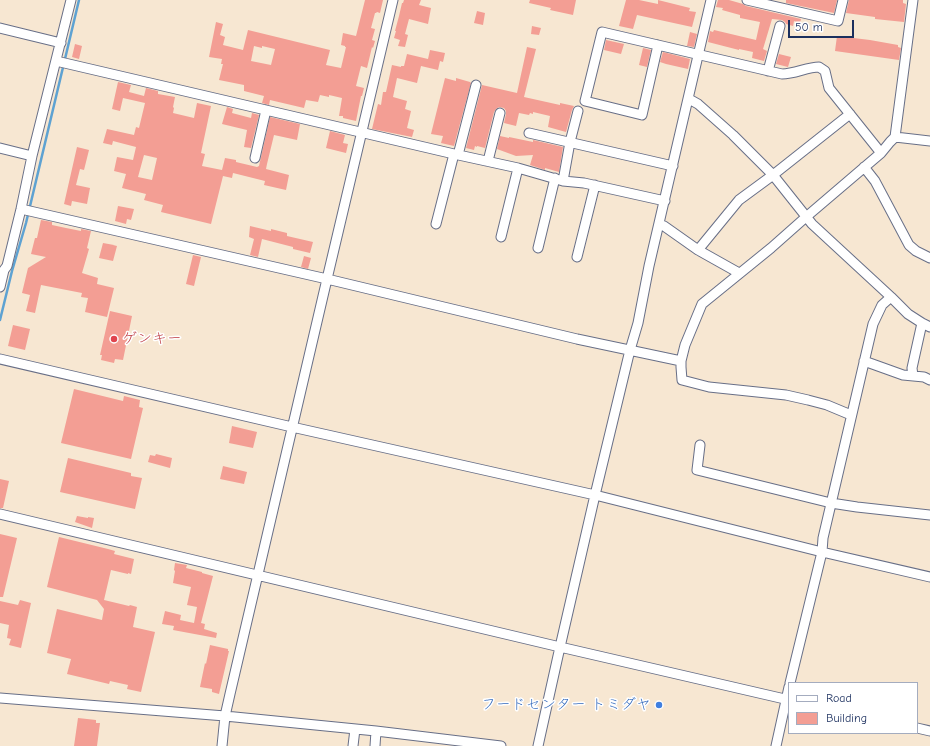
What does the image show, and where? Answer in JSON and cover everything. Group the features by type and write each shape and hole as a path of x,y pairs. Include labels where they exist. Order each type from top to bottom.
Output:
{"street":[{"path":"0,287 2,269 7,266 32,156 71,0"},
{"path":"222,746 225,716 393,0"},
{"path":"538,746 595,495 630,350 638,323 649,266 712,0"},
{"path":"747,0 838,21 843,0"},
{"path":"851,415 827,405 808,400 709,387 682,380 681,361 685,345 702,304 771,248 881,153 895,137 913,0"},
{"path":"768,71 780,26"},
{"path":"0,28 61,43"},
{"path":"658,45 642,115 585,101 602,32 699,54 782,74 790,74 819,66 825,71 829,88 881,153"},
{"path":"56,61 518,168 559,179 595,185 665,201"},
{"path":"436,224 476,85"},
{"path":"689,99 698,104 733,135 772,176 806,217 908,314 926,325 912,368 913,376"},
{"path":"255,158 266,110"},
{"path":"538,248 578,111"},
{"path":"488,161 500,113"},
{"path":"698,250 739,200 772,176 850,114"},
{"path":"529,133 673,166"},
{"path":"895,137 930,141"},
{"path":"0,148 32,156"},
{"path":"864,167 875,182 909,245 916,251 930,258"},
{"path":"502,237 518,168"},
{"path":"577,257 595,185"},
{"path":"21,209 578,339 681,361"},
{"path":"659,224 698,250 740,273"},
{"path":"790,682 822,552 822,538 873,324 882,305 891,297"},
{"path":"0,359 292,427 595,495 822,552 930,577"},
{"path":"864,361 903,375 924,377 930,380"},
{"path":"700,445 697,470 857,507 930,514"},
{"path":"0,514 560,647 788,699 776,746"},
{"path":"0,698 225,716 376,731 501,746"},
{"path":"918,728 930,731"},
{"path":"353,746 355,729"},
{"path":"375,746 376,731"}],"building":[{"path":"365,0 383,0 380,13 375,13 371,28 375,29 372,40 375,41 367,68 361,66 356,86 364,88 356,121 339,116 342,98 329,95 329,97 320,95 318,102 306,100 304,108 270,100 269,105 262,103 264,96 244,91 244,85 219,80 223,64 221,64 222,59 209,57 216,22 223,24 220,35 225,37 223,45 243,50 248,30 330,50 326,65 341,68 346,47 341,45 343,33 356,36","holes":["254,46 262,48 262,46 275,49 271,65 251,61"]},
{"path":"404,0 421,0 419,5 431,8 428,24 409,19 405,34 408,35 405,47 398,46 400,40 394,38"},
{"path":"530,0 576,0 573,15 550,10 551,8 529,3"},
{"path":"626,0 639,0 658,4 658,0 690,8 689,11 696,12 692,27 637,15 633,29 619,26"},
{"path":"718,0 729,0 746,6 801,19 800,23 794,21 793,26 786,24 782,20 772,19 763,49 767,51 764,61 752,58 753,52 708,42 710,31 713,32 714,30 756,40 760,22 740,18 740,15 722,10 723,8 716,7"},
{"path":"786,0 837,0 834,13 786,3"},
{"path":"849,0 903,0 903,3 906,4 904,22 875,19 875,17 846,13"},
{"path":"477,11 485,13 483,25 474,23"},
{"path":"532,26 541,28 539,35 531,34"},
{"path":"690,32 697,34 694,47 687,46"},
{"path":"837,36 898,45 898,47 901,48 899,60 835,51"},
{"path":"606,40 624,44 621,54 604,50"},
{"path":"75,44 82,46 79,59 72,57"},
{"path":"527,47 536,49 524,97 560,105 560,103 574,106 566,132 548,127 550,116 533,112 533,114 530,113 529,115 519,113 516,126 504,123 506,111 504,108 499,107 494,112 485,148 475,146 474,150 466,148 482,85 517,93"},
{"path":"643,48 651,50 647,67 639,65"},
{"path":"430,50 445,53 443,62 440,61 438,70 421,66 417,83 397,78 393,97 407,101 405,109 411,111 407,128 414,130 412,137 372,129 378,104 381,105 383,92 386,92 392,65 401,67 404,66 407,54 428,59"},
{"path":"663,52 690,59 688,69 660,62"},
{"path":"779,54 791,57 788,67 776,64"},
{"path":"445,78 456,81 456,78 471,83 454,146 441,143 443,136 431,134"},
{"path":"118,82 131,85 129,92 144,96 146,88 158,91 158,94 175,97 173,113 194,118 197,103 211,106 201,153 205,154 202,166 222,170 225,158 257,167 259,166 270,117 300,124 297,140 274,135 267,164 266,169 289,175 286,190 264,185 265,181 233,173 232,178 223,176 211,224 161,212 163,205 144,200 146,194 122,188 126,174 114,171 117,157 133,160 136,147 113,141 112,145 103,143 107,129 134,135 136,127 139,128 145,103 123,98 120,111 112,109","holes":["144,155 157,158 152,180 138,177"]},
{"path":"227,107 233,109 232,113 251,118 252,113 259,115 251,148 244,147 247,130 222,124"},
{"path":"330,131 345,135 343,143 348,144 346,153 326,148"},
{"path":"500,136 533,142 533,140 563,147 559,172 545,168 545,170 530,165 533,155 516,156 497,149"},
{"path":"77,147 89,150 84,170 80,169 76,185 90,188 87,204 72,201 71,206 64,204"},
{"path":"118,206 134,209 131,220 127,219 126,224 115,221"},
{"path":"41,220 52,222 52,225 81,231 81,229 91,231 87,248 89,249 82,273 98,278 97,284 114,288 107,317 85,312 88,298 81,297 82,293 41,285 35,313 26,311 30,295 22,293 28,268 46,257 31,254 35,238 37,238"},
{"path":"250,226 287,233 287,236 313,242 310,253 262,239 258,257 250,255 254,239 249,237"},
{"path":"103,243 117,246 113,261 99,258"},
{"path":"193,255 201,257 194,286 186,284"},
{"path":"304,256 311,258 308,269 301,267"},
{"path":"110,311 132,316 123,360 115,359 114,363 101,360 102,355 100,355"},
{"path":"13,325 30,329 25,350 8,346"},
{"path":"74,389 123,401 124,396 140,400 139,407 143,408 131,459 61,443"},
{"path":"232,426 257,432 253,448 229,443"},
{"path":"156,454 172,458 170,468 148,462 150,455 155,456"},
{"path":"68,458 131,473 131,476 142,478 135,509 60,492"},
{"path":"223,466 247,472 244,484 220,479"},
{"path":"0,479 9,481 3,508 0,508"},
{"path":"77,516 94,518 92,528 75,522"},
{"path":"0,534 17,538 3,597 0,597"},
{"path":"59,537 115,551 114,554 134,559 131,574 111,570 104,600 137,607 133,627 155,632 141,692 127,689 128,685 110,681 109,684 67,674 71,659 47,653 57,609 102,620 104,609 97,600 47,587"},
{"path":"175,563 187,565 186,568 213,576 201,623 205,624 204,629 217,633 216,638 173,630 174,626 162,624 165,611 181,615 180,620 194,623 197,607 187,605 191,587 173,583"},
{"path":"20,600 31,603 21,648 9,645 11,639 7,638 9,625 0,623 0,601 18,605"},
{"path":"210,645 228,649 229,651 219,694 212,692 212,689 200,687"},
{"path":"78,718 96,720 96,723 100,723 97,746 74,746"}],"waterway":[{"path":"0,320 26,223 79,0"}],"place":[{"name":"ゲンキー","path":"114,339"},
{"name":"フードセンター トミダヤ","path":"659,705"}]}
